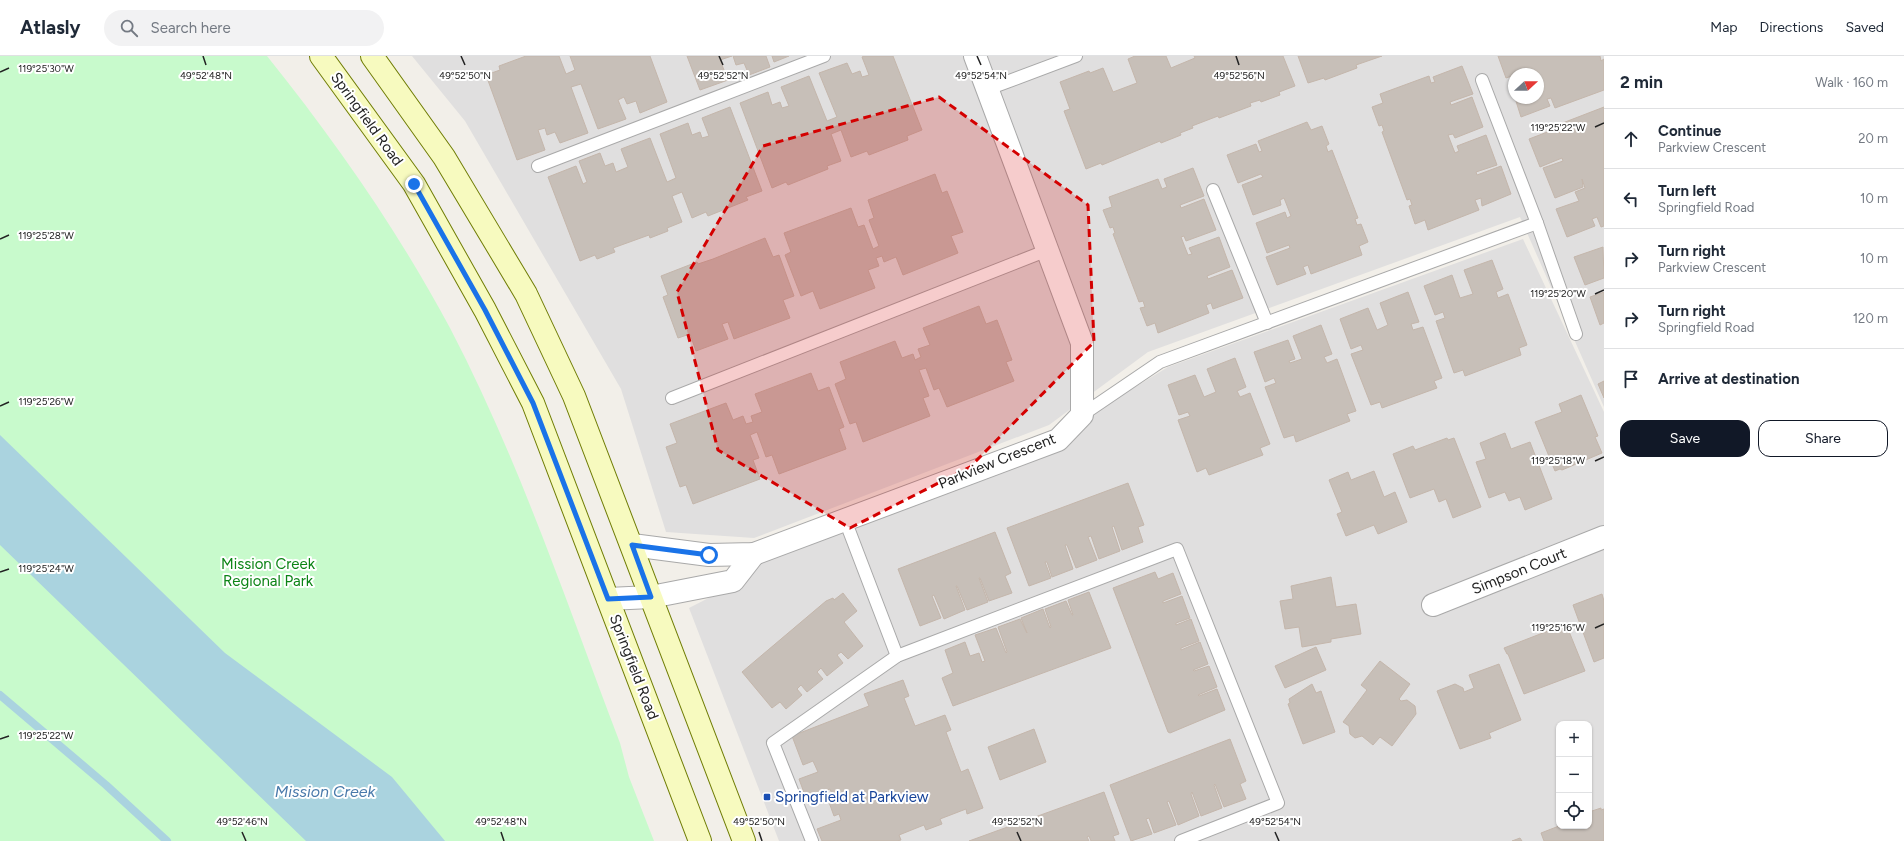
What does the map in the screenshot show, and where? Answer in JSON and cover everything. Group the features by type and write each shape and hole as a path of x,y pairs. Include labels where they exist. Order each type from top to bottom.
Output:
{"main road":[{"name":"Springfield Road","path":"321,56 414,184 485,310 533,403 700,841"},
{"path":"372,56 444,157 526,294 574,396 744,841"}],"street":[{"path":"975,56 1082,343 1082,415"},
{"name":"Parkview Crescent","path":"632,545 709,555 754,554 1058,440 1082,415"},
{"name":"Simpson Court","path":"1433,605 1604,537"},
{"path":"608,599 651,597 733,581 754,554"}],"lane":[{"path":"538,166 824,56"},
{"path":"988,89 1076,56"},
{"path":"1482,80 1537,224 1576,334"},
{"path":"1213,190 1267,322"},
{"path":"1082,415 1160,362 1537,224"},
{"path":"672,398 1048,250"},
{"path":"845,520 897,656"},
{"path":"812,841 773,742 897,656 1177,549 1278,803 1181,841"}],"highlighted area":[{"path":"939,97 1088,205 1094,342 970,467 850,528 718,450 677,292 763,146"}],"shaded area":[{"path":"412,56 1604,56 1604,407 1520,217 1148,352 1049,425 754,538 666,532 621,389 465,121"},
{"path":"1523,239 1604,412 1604,841 779,841 689,608 740,582 759,558 1063,447 1096,411 1168,367"}],"green space":[{"name":"Mission Creek Regional Park","path":"0,56 267,56 342,154 387,222 430,292 475,378 541,533 620,743 629,777 654,841 0,841"}],"water":[{"name":"Mission Creek","path":"0,435 225,653 392,777 445,841 306,841 0,545"}],"building":[{"path":"526,56 559,56 566,74 575,70 570,56 650,56 667,102 640,113 636,101 627,104 624,97 618,100 626,119 598,129 581,84 571,87 588,133 560,143 555,132 547,135 545,128 538,130 545,150 517,160 486,75 500,70 499,66"},
{"path":"687,56 732,56 720,60 728,80 700,90"},
{"path":"733,56 766,56 770,67 749,75 744,63 736,65"},
{"path":"772,56 789,56 774,62"},
{"path":"893,56 922,130 907,136 908,140 869,155 867,151 851,157 841,130 831,134 841,161 827,166 828,169 788,185 786,182 772,188 740,103 768,92 772,105 780,102 782,108 789,106 781,87 809,76 827,121 837,117 819,73 847,63 852,74 860,71 862,77 869,75 862,57"},
{"path":"1135,56 1166,56 1171,68 1195,58 1194,56 1283,56 1295,86 1279,92 1280,95 1261,102 1260,100 1250,103 1251,106 1192,126 1193,128 1180,133 1181,135 1161,143 1160,141 1102,165 1101,163 1086,169 1064,111 1070,109 1060,82 1089,71 1090,73 1103,68 1113,92 1137,83 1128,59"},
{"path":"1298,56 1382,56 1356,65 1357,68 1325,80 1324,78 1308,83"},
{"path":"1498,56 1600,56 1601,61 1604,59 1604,90 1555,108 1551,98 1547,99 1550,106 1521,117 1517,104 1544,104 1544,68 1508,68 1508,77 1506,78"},
{"path":"1462,66 1473,94 1450,102 1451,105 1472,97 1483,127 1455,138 1453,134 1448,135 1455,153 1459,151 1457,146 1486,135 1497,165 1476,172 1477,175 1501,166 1511,194 1482,206 1481,198 1475,200 1479,210 1428,230 1425,220 1415,224 1409,206 1412,205 1410,199 1407,200 1382,132 1384,131 1382,125 1379,126 1372,107 1383,103 1380,94 1429,76 1431,83 1435,82 1433,77"},
{"path":"730,107 762,191 746,197 748,200 708,216 706,212 692,218 682,192 672,196 682,222 667,228 668,231 650,238 649,235 613,248 615,252 597,259 595,255 580,261 548,177 576,166 583,184 587,182 579,161 600,153 605,166 613,163 616,172 628,167 621,149 650,138 667,182 676,178 660,134 688,123 692,135 700,132 702,138 709,136 702,118"},
{"path":"1604,107 1604,226 1601,227 1597,217 1592,219 1595,226 1567,237 1556,209 1579,201 1575,192 1585,188 1582,179 1583,187 1555,198 1543,168 1563,161 1562,158 1540,167 1529,139 1558,128 1560,134 1564,132 1560,124"},
{"path":"1307,122 1311,130 1322,126 1329,144 1326,146 1328,152 1332,150 1358,218 1355,219 1357,225 1361,224 1368,242 1359,246 1362,255 1311,274 1308,265 1303,267 1306,274 1277,285 1266,257 1290,248 1289,245 1267,253 1256,223 1285,212 1287,218 1291,216 1284,198 1280,200 1281,205 1253,215 1242,185 1263,177 1261,174 1238,183 1227,155 1256,144 1259,152 1262,151 1258,141"},
{"path":"1193,168 1204,196 1180,205 1181,208 1204,199 1216,230 1186,241 1184,236 1181,237 1188,255 1192,254 1189,248 1219,237 1230,267 1207,276 1208,279 1232,270 1243,298 1213,309 1211,303 1206,305 1209,313 1158,333 1155,323 1147,326 1140,308 1145,307 1143,301 1139,302 1113,234 1115,233 1113,227 1110,228 1103,210 1112,207 1109,197 1158,179 1162,189 1167,187 1164,179"},
{"path":"935,174 942,193 947,191 963,232 951,236 958,253 903,275 896,257 884,262 882,256 876,258 879,266 868,270 875,288 820,309 813,291 801,296 785,255 791,252 784,233 851,208 858,227 864,225 873,249 879,246 869,220 874,218 868,200"},
{"path":"765,238 773,257 779,255 794,296 783,300 790,318 734,339 728,322 722,324 728,339 696,351 690,334 678,338 663,297 668,295 661,276 697,262 698,264 713,259"},
{"path":"1603,247 1604,278 1585,285 1574,257"},
{"path":"1492,260 1503,289 1496,292 1498,298 1508,294 1527,345 1519,348 1521,355 1465,376 1463,370 1454,373 1436,321 1445,318 1443,312 1435,315 1424,286 1452,275 1460,298 1473,294 1464,270"},
{"path":"1408,292 1419,322 1411,324 1413,330 1423,327 1442,378 1434,381 1437,388 1382,408 1380,402 1371,405 1351,354 1363,350 1361,345 1351,349 1340,319 1368,308 1377,330 1388,325 1380,303"},
{"path":"1604,292 1604,323 1600,325 1590,297"},
{"path":"979,306 986,324 997,320 1012,360 1006,362 1014,381 947,407 939,388 934,390 926,368 919,370 929,396 923,398 930,416 863,442 856,422 850,424 835,384 846,379 840,362 895,341 902,358 913,354 915,360 921,357 918,349 930,345 923,328"},
{"path":"1321,325 1332,354 1324,357 1327,363 1337,359 1356,411 1347,414 1350,421 1296,442 1294,435 1284,438 1265,387 1276,383 1274,378 1265,382 1254,352 1288,340 1295,359 1289,361 1290,363 1302,359 1293,336"},
{"path":"1235,358 1246,387 1237,391 1240,397 1250,393 1270,444 1260,448 1263,455 1209,475 1206,468 1197,472 1178,420 1190,416 1188,412 1179,415 1168,385 1195,375 1204,397 1216,392 1207,369"},
{"path":"811,373 818,391 829,387 844,427 839,429 846,449 779,474 772,455 766,457 757,432 750,435 759,458 753,460 760,479 693,504 686,485 680,487 666,447 677,443 670,424 726,403 733,420 743,416 746,424 753,422 751,416 762,412 755,394"},
{"path":"1604,381 1604,398 1598,384"},
{"path":"1581,395 1598,436 1595,437 1602,453 1562,470 1560,469 1555,471 1535,422 1562,412 1559,404"},
{"path":"1505,433 1511,449 1530,442 1552,499 1525,510 1520,497 1509,501 1505,492 1489,498 1476,462 1486,459 1480,443"},
{"path":"1447,438 1448,440 1454,438 1481,507 1453,518 1446,499 1439,502 1434,489 1410,498 1393,454 1413,446 1415,450"},
{"path":"1374,471 1384,497 1395,492 1407,522 1378,534 1374,525 1346,536 1337,514 1342,512 1329,480 1348,472 1351,480"},
{"path":"1128,483 1144,525 1138,527 1143,542 1122,550 1114,526 1112,527 1120,551 1099,559 1091,536 1088,537 1097,560 1076,568 1067,545 1065,545 1073,569 1052,577 1047,562 1045,562 1051,578 1029,586 1007,528"},
{"path":"995,532 1011,573 1005,576 1012,593 989,601 979,578 988,602 967,610 956,586 965,610 944,619 934,595 932,596 941,618 920,626 898,569"},
{"path":"1155,572 1158,579 1173,573 1181,594 1163,601 1163,603 1182,596 1190,618 1176,623 1176,625 1191,619 1199,641 1181,648 1181,650 1200,642 1208,664 1193,670 1194,671 1209,666 1217,687 1198,695 1199,696 1217,689 1225,710 1170,733 1168,732 1113,588"},
{"path":"1331,577 1336,607 1356,604 1361,634 1331,639 1331,642 1302,647 1299,627 1285,629 1280,601 1293,599 1291,586"},
{"path":"1089,592 1111,648 953,706 942,678 953,673 945,650 965,642 970,656 979,653 982,662 985,661 975,635 996,628 1006,653 1007,652 998,627 1020,619 1027,633 1021,618 1043,609 1050,628 1051,627 1045,609 1066,601 1073,615 1068,600"},
{"path":"843,593 857,611 844,622 863,646 848,659 841,652 837,655 843,663 827,676 821,668 817,672 823,679 807,692 801,685 797,689 802,695 786,709 780,702 772,708 742,672 826,601 833,598 834,600"},
{"path":"1602,594 1604,601 1604,658 1594,662 1573,605"},
{"path":"1566,624 1585,671 1524,694 1508,654 1504,648"},
{"path":"1316,647 1326,670 1285,688 1275,666"},
{"path":"1380,661 1410,684 1399,699 1401,701 1407,700 1415,706 1416,714 1392,746 1380,737 1373,745 1362,736 1355,738 1350,734 1349,726 1343,722 1367,690 1361,685"},
{"path":"1499,664 1521,720 1489,733 1491,738 1460,749 1437,691 1455,684 1463,688 1464,692 1474,688 1469,675"},
{"path":"903,680 909,696 904,698 915,726 945,715 951,730 946,732 961,772 968,769 983,808 967,814 966,809 940,819 942,824 926,830 924,825 899,835 901,840 897,841 822,841 817,829 841,820 839,814 834,816 827,797 832,794 830,789 806,798 799,779 818,772 813,761 803,765 792,736 869,706 864,694"},
{"path":"1312,684 1316,693 1321,691 1335,732 1303,744 1288,704 1290,703 1289,699"},
{"path":"1034,729 1046,762 1000,780 988,747"},
{"path":"1230,739 1246,781 1240,784 1246,799 1224,807 1215,784 1214,785 1222,808 1201,816 1192,792 1191,794 1199,816 1178,825 1169,801 1167,802 1176,825 1154,833 1149,818 1146,819 1152,834 1131,841 1110,785"},
{"path":"1104,792 1119,834 1113,836 1115,841 1091,841 1089,836 1087,837 1089,841 969,841"},
{"path":"1601,808 1601,810 1604,809 1604,841 1544,841 1541,833 1556,827 1556,829 1592,829 1592,811"},
{"path":"1520,838 1522,841 1512,841"}],"waterway":[{"path":"0,695 106,785 167,841"}],"place":[{"name":"Springfield at Parkview","path":"767,797"}],"route":[{"path":"414,184 485,310 533,403 608,599 651,597 632,545 709,555"}]}
